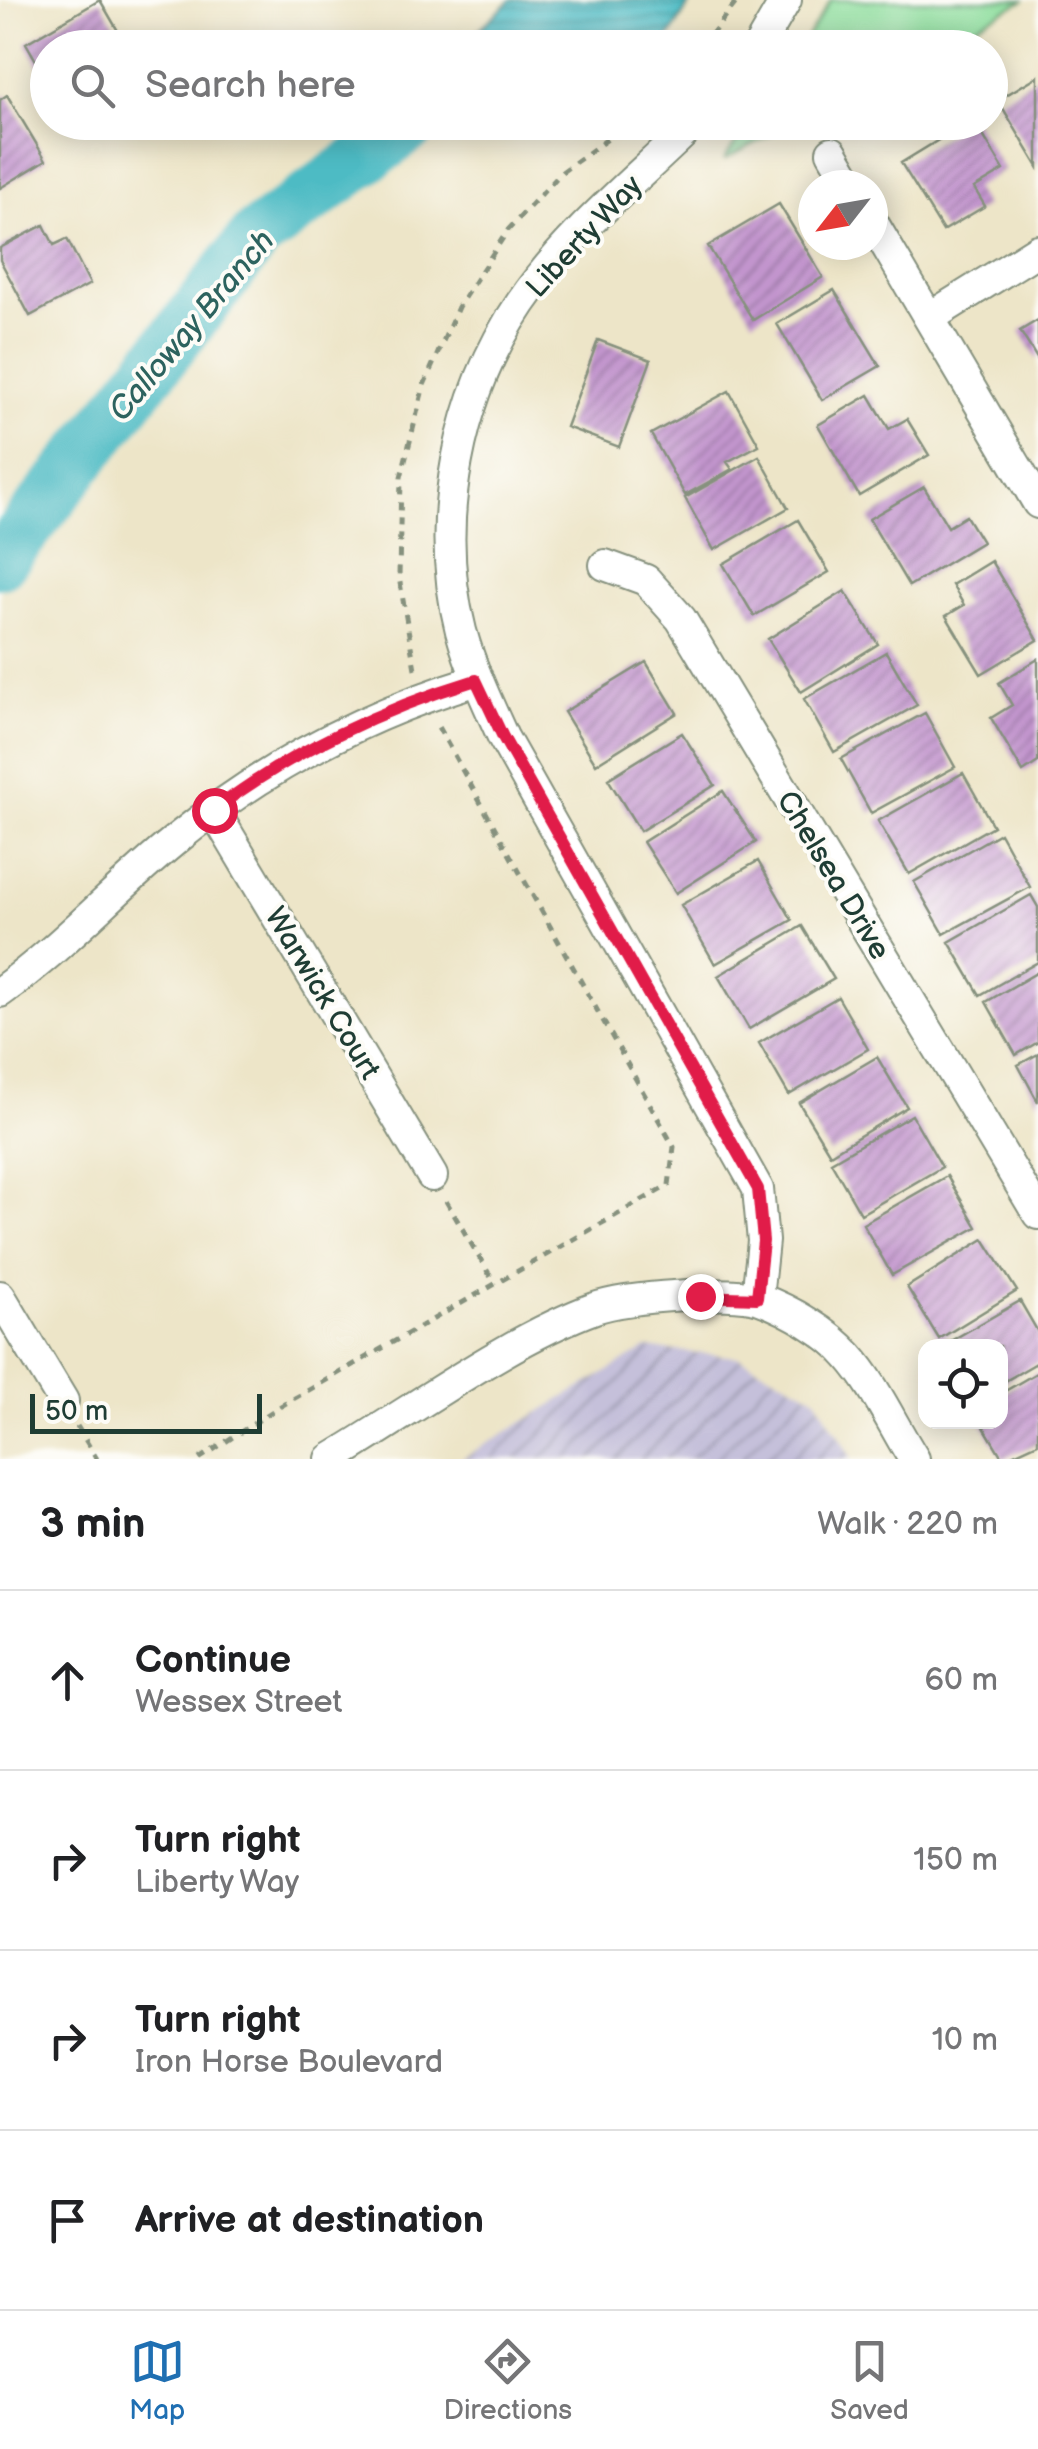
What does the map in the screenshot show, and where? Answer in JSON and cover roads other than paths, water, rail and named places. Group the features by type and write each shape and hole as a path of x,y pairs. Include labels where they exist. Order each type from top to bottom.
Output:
{"street":[{"path":"768,30 786,0"},
{"name":"Liberty Way","path":"677,140 568,246 534,286 497,342 476,389 454,470 452,582 476,680 503,737 758,1189 763,1241 757,1298"},
{"path":"832,152 842,170"},
{"path":"888,248 1038,503"},
{"path":"929,318 1038,250"},
{"name":"Chelsea Drive","path":"605,564 646,580 680,619 1038,1214"},
{"path":"0,992 42,962 172,842 261,774 423,696 476,680"},
{"name":"Warwick Court","path":"214,810 432,1176"},
{"path":"0,1296 63,1402"},
{"path":"331,1459 537,1336 596,1307 651,1297 757,1298 802,1320 849,1356 914,1459"}],"water":[{"path":"511,0 692,0 673,30 479,30"},
{"path":"401,140 423,140 408,151"}],"waterway":[{"name":"Calloway Branch","path":"0,561 256,237 389,140"}]}
